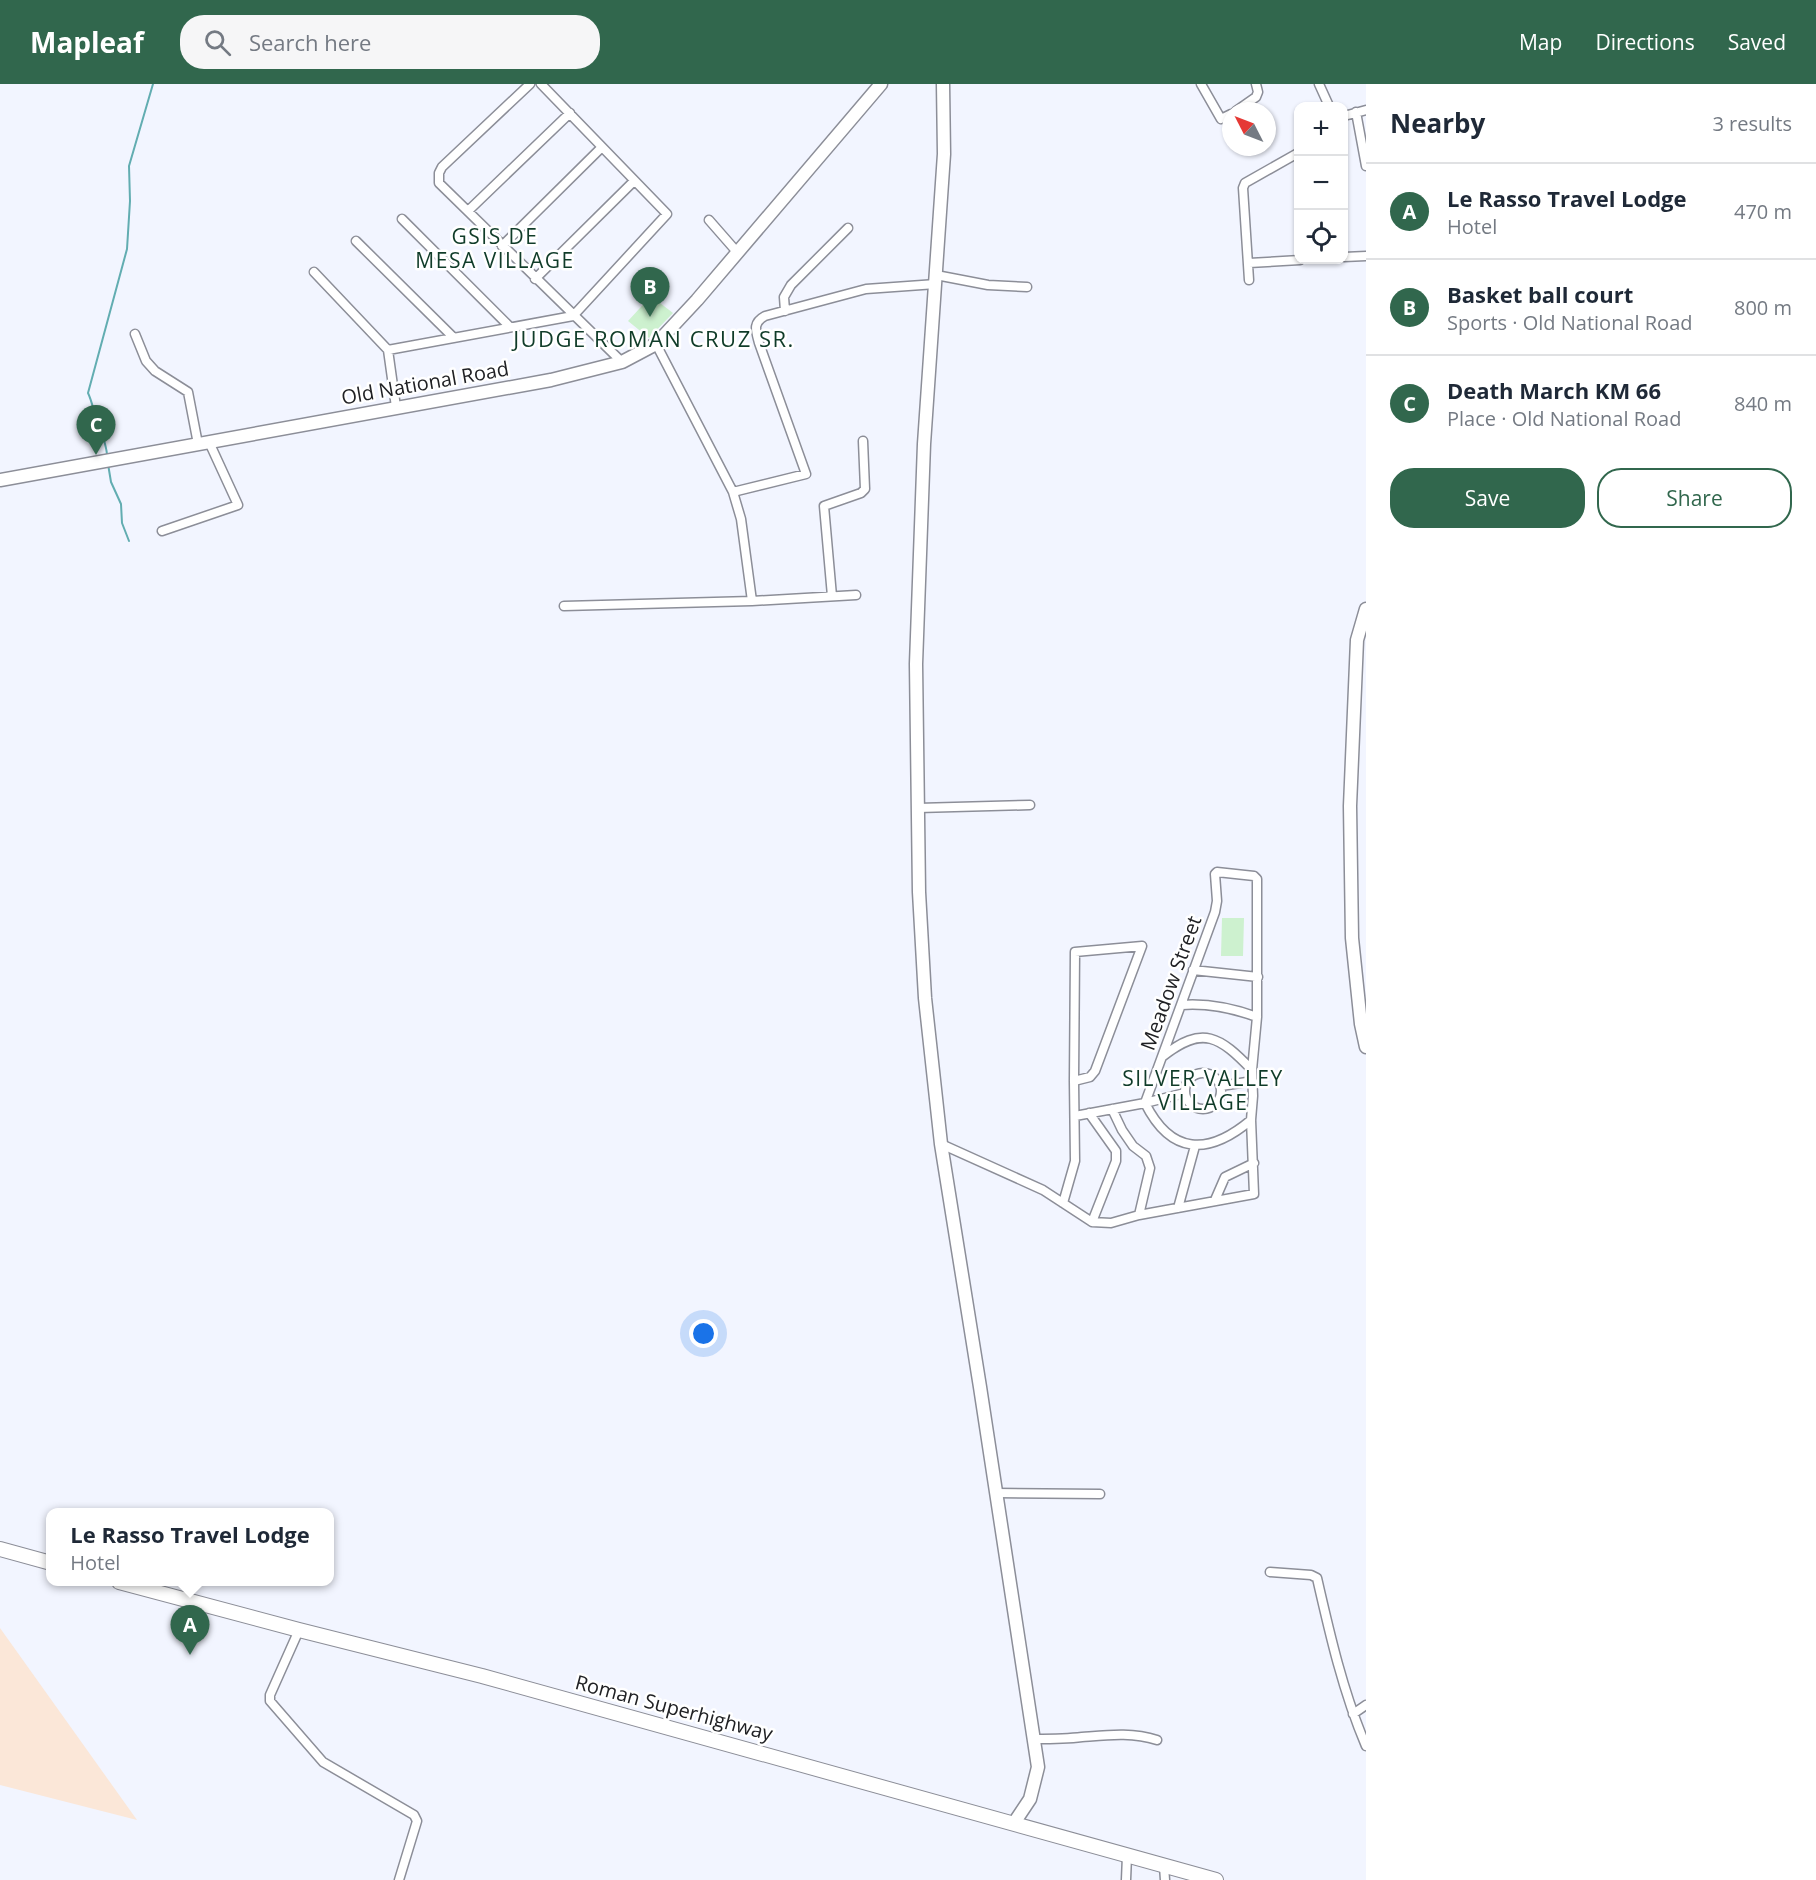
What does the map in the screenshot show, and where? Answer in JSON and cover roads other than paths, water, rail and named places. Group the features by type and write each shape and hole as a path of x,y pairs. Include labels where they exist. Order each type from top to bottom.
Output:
{"main road":[{"path":"0,1549 46,1562"},
{"name":"Roman Superhighway","path":"137,1586 482,1676 1014,1824 1127,1856 1164,1873 1216,1880"}],"street":[{"path":"530,84 442,167 440,183 622,363"},
{"path":"388,350 573,316 667,214 541,84"},
{"name":"Old National Road","path":"0,480 551,380 622,363 656,344 881,84"},
{"path":"942,84 944,154 924,444 916,664 919,892 925,998 941,1144 1038,1767 1030,1799 1014,1824"},
{"path":"1201,84 1222,119"},
{"path":"1249,102 1256,97 1258,92 1256,84"},
{"path":"1320,84 1327,102"},
{"path":"1348,115 1366,110"},
{"path":"468,211 570,112"},
{"path":"1356,112 1366,166"},
{"path":"502,246 602,147"},
{"path":"1249,280 1243,193 1245,183 1294,156"},
{"path":"535,279 634,181"},
{"path":"402,219 510,327"},
{"path":"709,220 737,252"},
{"path":"785,311 784,297 791,285 848,228"},
{"path":"356,241 453,337"},
{"path":"1348,257 1366,256"},
{"path":"1249,263 1294,260"},
{"path":"314,272 388,350 396,407"},
{"path":"733,492 806,474 759,343 755,327 758,320 866,289 936,280 1027,287"},
{"path":"135,334 146,361 155,371 188,392 203,443 238,505 162,531"},
{"path":"656,344 733,492 741,519 752,601"},
{"path":"832,596 824,506 865,489 863,441"},
{"path":"564,606 752,601 856,595"},
{"path":"1366,609 1350,806 1352,938 1366,1047"},
{"path":"918,808 1030,805"},
{"name":"Meadow Street","path":"1145,1103 1215,912 1216,873 1254,876 1257,879 1257,976"},
{"path":"1063,1203 1075,1161 1074,1081 1075,952 1142,946 1095,1071 1090,1077 1074,1081"},
{"path":"941,1144 1043,1190 1092,1222 1111,1223 1139,1215 1254,1194 1251,1120 1257,976 1193,970"},
{"path":"1182,1005 1222,1006 1257,1017"},
{"path":"1160,1058 1189,1040 1204,1038 1220,1041 1230,1047 1252,1070"},
{"path":"1203,1072 1214,1076 1221,1086 1220,1098 1212,1107 1206,1109 1194,1107 1185,1093 1187,1081 1192,1076 1203,1072"},
{"path":"1221,1086 1253,1081"},
{"path":"1075,1116 1185,1093"},
{"path":"1145,1103 1154,1121 1166,1133 1177,1141 1194,1146 1221,1139 1240,1130 1251,1120"},
{"path":"1112,1109 1133,1146 1146,1156 1150,1168 1139,1215"},
{"path":"1089,1113 1116,1151 1116,1161 1092,1222"},
{"path":"1178,1208 1194,1146"},
{"path":"1215,1200 1225,1177 1254,1163"},
{"path":"996,1493 1100,1494"},
{"path":"1270,1572 1311,1575 1317,1578 1353,1714 1366,1746"},
{"path":"299,1630 270,1695 270,1701 323,1762 414,1815 417,1821 399,1880"},
{"path":"1353,1714 1366,1705"},
{"path":"1035,1739 1080,1738 1109,1734 1136,1735 1157,1740"},
{"path":"1126,1879 1127,1856"}],"waterway":[{"path":"107,456 103,432 88,393 127,249 130,201 129,166 153,84"},
{"path":"108,464 111,482 121,504 122,523 129,541"}],"place":[{"name":"Basket ball court","path":"650,317"},
{"name":"Death March KM 66","path":"96,455"},
{"name":"Le Rasso Travel Lodge","path":"190,1655"}],"district":[{"name":"GSIS DE MESA VILLAGE","path":"495,249"},
{"name":"JUDGE ROMAN CRUZ SR.","path":"654,339"},
{"name":"SILVER VALLEY VILLAGE","path":"1203,1091"}]}
